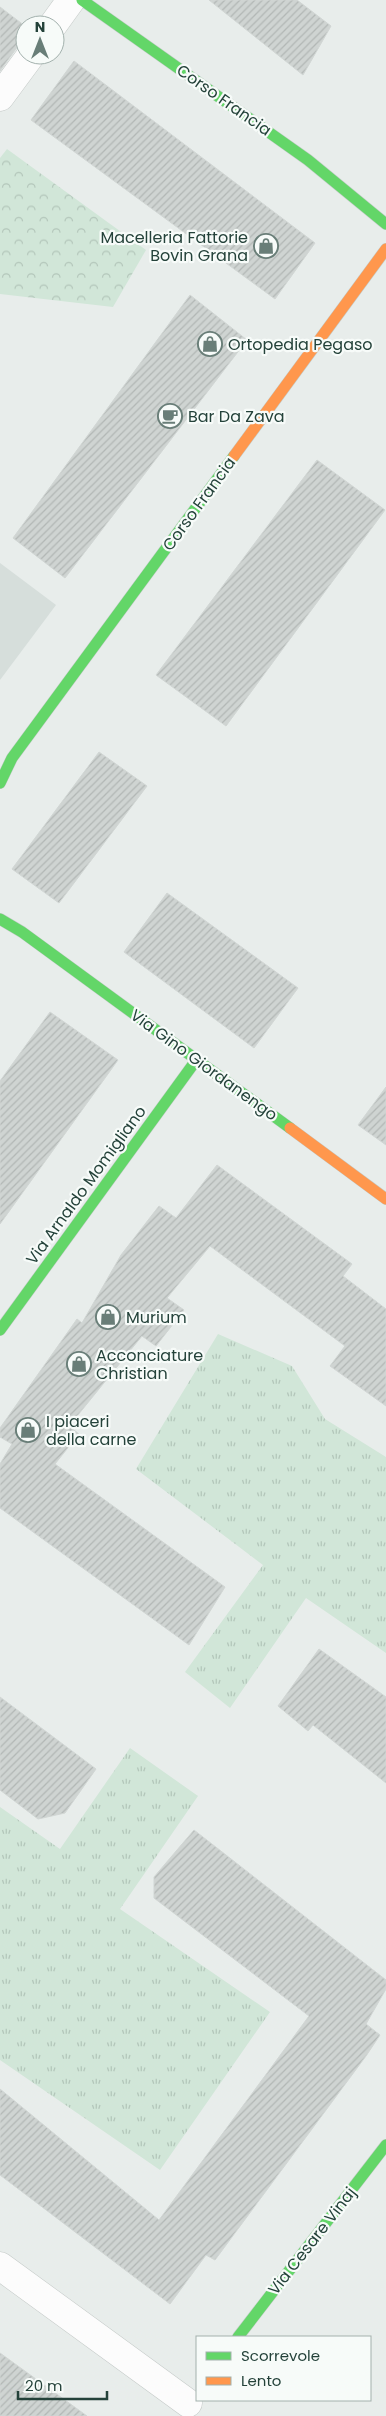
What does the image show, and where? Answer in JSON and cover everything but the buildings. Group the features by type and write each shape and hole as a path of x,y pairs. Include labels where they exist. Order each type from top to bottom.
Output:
{"street":[{"path":"60,15 71,0"},
{"name":"Corso Francia","path":"82,0 308,160 386,224"},
{"path":"0,97 24,65"},
{"name":"Corso Francia","path":"0,784 12,758 386,249"},
{"name":"Corso Francia","path":"0,768 12,758"},
{"name":"Via Gino Giordanengo","path":"0,907 11,925 197,1059 386,1199"},
{"name":"Via Arnaldo Momigliano","path":"0,1330 197,1059"},
{"name":"Via Cesare Vinaj","path":"239,2336 386,2145"},
{"path":"0,2266 188,2403"}],"shaded area":[{"path":"0,563 56,605 0,680"}],"green space":[{"path":"7,149 146,250 113,307 0,294 0,158"},
{"path":"218,1334 292,1366 325,1419 386,1457 386,1653 306,1598 230,1708 185,1672 263,1565 136,1469"},
{"path":"130,1748 198,1796 120,1909 270,2012 160,2170 0,2060 0,1807 60,1849"}],"traffic: fast":[{"path":"82,0 308,160 386,224"},
{"path":"0,783 12,758 234,456"},
{"path":"0,919 22,932 290,1128"},
{"path":"0,1330 197,1059"},
{"path":"239,2336 386,2145"}],"traffic: slow":[{"path":"234,456 386,249"},
{"path":"290,1128 386,1199"}],"place":[{"name":"Macelleria Fattorie Bovin Grana","path":"266,246"},
{"name":"Ortopedia Pegaso","path":"210,344"},
{"name":"Bar Da Zava","path":"170,416"},
{"name":"Murium","path":"108,1317"},
{"name":"Acconciature Christian","path":"79,1364"},
{"name":"I piaceri della carne","path":"28,1430"}]}
